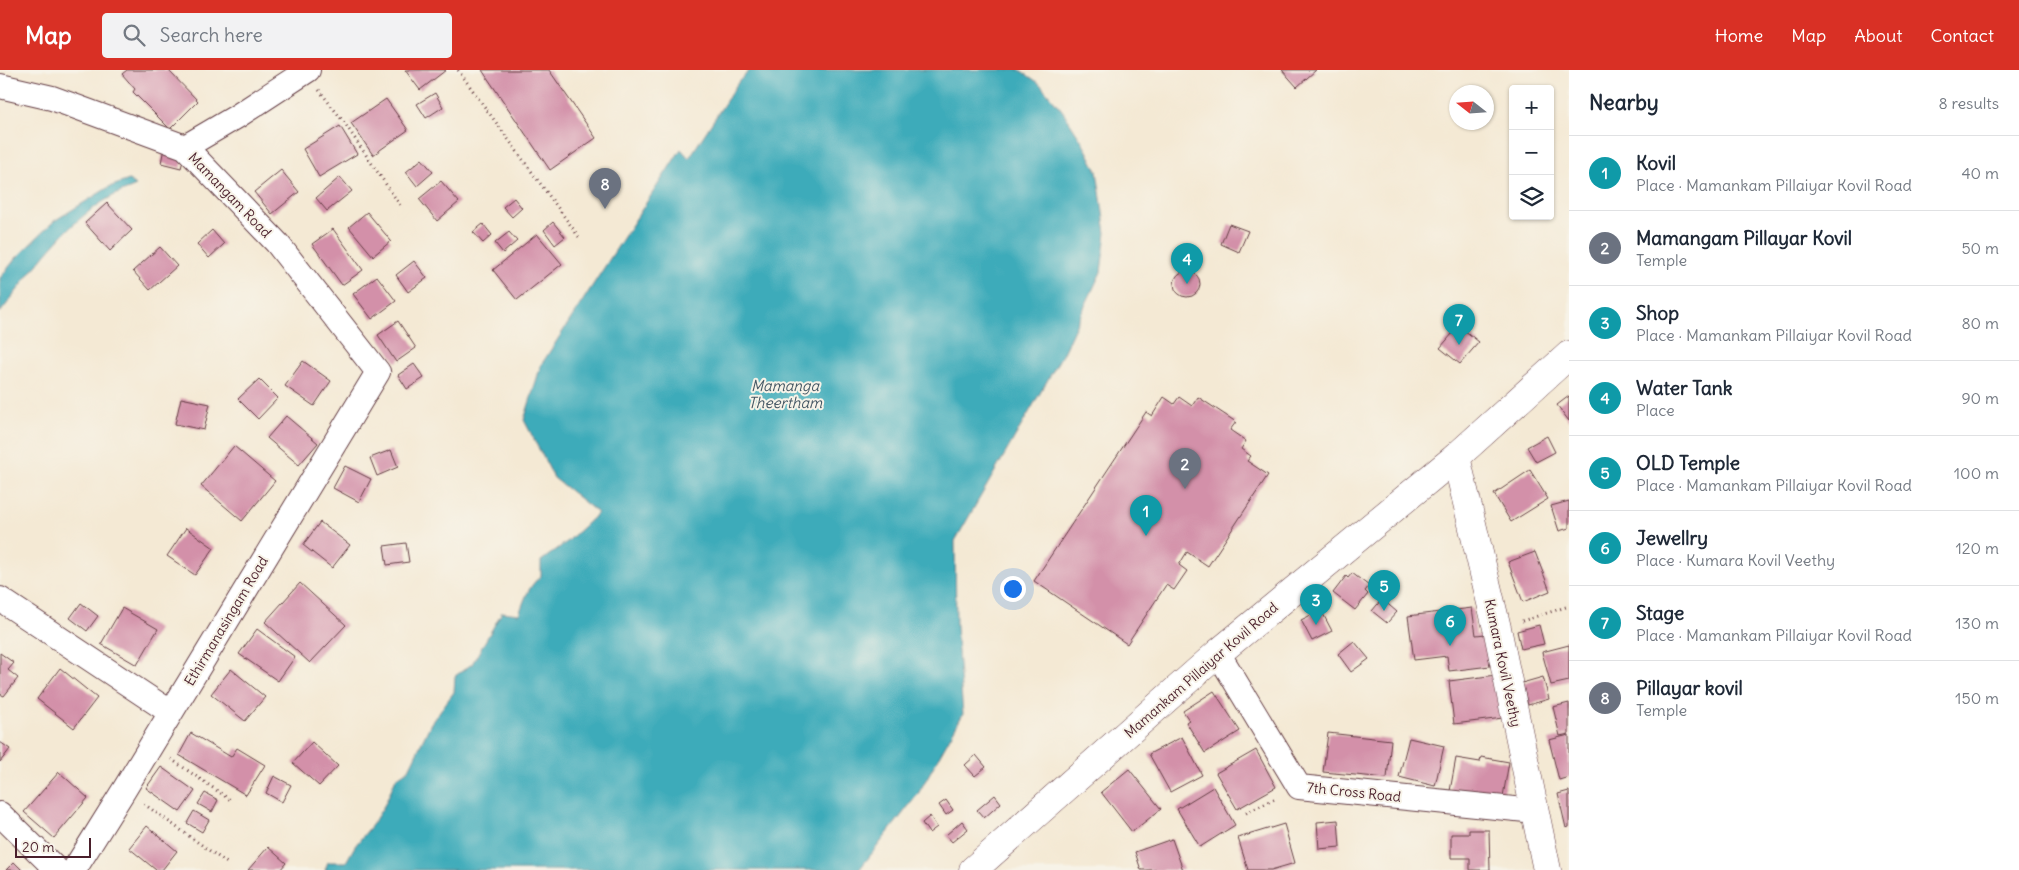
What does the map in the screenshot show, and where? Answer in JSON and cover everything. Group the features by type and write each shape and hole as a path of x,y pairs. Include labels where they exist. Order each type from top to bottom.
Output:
{"main road":[{"name":"Mamankam Pillaiyar Kovil Road","path":"973,870 1218,653 1456,457 1569,355"},
{"name":"Kumara Kovil Veethy","path":"1456,457 1497,628 1547,870"}],"street":[{"name":"Mamangam Road","path":"185,147 236,117 307,71"},
{"name":"Mamangam Road","path":"0,86 52,98 185,147 277,243 378,372"},
{"name":"Ethirmanasingam Road","path":"74,870 378,372"},
{"path":"0,599 170,712"},
{"name":"7th Cross Road","path":"1218,653 1299,787 1534,810"},
{"path":"0,814 57,870"}],"path":[{"path":"458,70 579,237"},
{"path":"307,71 400,205"},
{"path":"1497,628 1569,606"},
{"path":"150,745 232,801"},
{"path":"1246,813 1299,787"},
{"path":"124,790 227,863"}],"water":[{"name":"Mamanga Theertham","path":"750,70 1020,70 1039,83 1062,110 1082,141 1097,171 1106,233 1101,272 1062,355 955,541 956,626 963,714 918,794 859,870 325,870 328,862 346,862 355,846 372,825 385,804 396,778 409,769 431,723 454,692 455,676 472,664 502,612 519,614 530,588 541,576 541,561 568,541 598,513 554,478 524,420 541,365 681,149 689,158 739,81"},
{"path":"129,180 136,186 111,197 78,220 50,249 0,313 0,278 16,258 54,221 109,187"}],"building":[{"path":"127,70 168,70 198,101 170,129 133,92 135,89 122,74"},
{"path":"405,70 446,70 420,90"},
{"path":"482,70 549,70 596,138 550,170"},
{"path":"1282,70 1316,70 1297,87"},
{"path":"435,93 443,107 426,118 417,104"},
{"path":"386,99 408,130 373,155 351,123"},
{"path":"340,126 357,154 319,177 303,149"},
{"path":"164,148 185,153 181,168 161,163"},
{"path":"422,159 433,172 417,186 406,172"},
{"path":"281,170 299,192 272,214 254,192"},
{"path":"340,177 352,191 327,211 316,198"},
{"path":"441,181 459,202 437,221 419,199"},
{"path":"514,198 522,208 512,217 503,207"},
{"path":"107,203 132,230 110,251 85,223"},
{"path":"367,212 391,241 373,256 349,227"},
{"path":"553,222 565,237 555,245 544,230"},
{"path":"483,224 492,235 483,243 473,232"},
{"path":"1229,224 1248,231 1239,252 1221,244"},
{"path":"333,229 363,270 342,285 312,244"},
{"path":"212,230 224,244 209,258 197,244"},
{"path":"509,232 517,241 503,253 495,243"},
{"path":"537,234 562,264 517,300 493,270"},
{"path":"160,247 177,266 150,290 133,271"},
{"path":"414,261 427,278 408,292 396,275"},
{"path":"1187,271 1196,275 1200,284 1196,293 1187,297 1178,293 1174,284 1178,275"},
{"path":"377,276 396,301 372,319 353,294"},
{"path":"398,321 416,348 396,362 378,335"},
{"path":"1459,326 1479,342 1460,364 1440,348"},
{"path":"303,361 331,381 314,406 285,386"},
{"path":"414,364 424,378 407,389 398,375"},
{"path":"259,379 278,398 258,419 238,399"},
{"path":"1569,396 1569,421 1557,405"},
{"path":"1164,397 1174,404 1179,397 1192,406 1198,397 1236,422 1230,430 1246,441 1241,449 1251,456 1247,461 1268,475 1208,566 1187,552 1179,565 1187,571 1174,590 1166,585 1127,644 1034,581 1146,412 1152,416"},
{"path":"181,398 210,404 204,430 175,424"},
{"path":"286,416 318,443 299,465 267,438"},
{"path":"1547,436 1555,452 1536,462 1527,447"},
{"path":"234,446 275,481 242,521 201,486"},
{"path":"391,450 398,467 377,476 370,458"},
{"path":"345,466 371,479 359,502 333,488"},
{"path":"1530,470 1548,499 1511,522 1494,494"},
{"path":"1569,501 1569,528 1559,531 1551,506"},
{"path":"320,522 350,545 332,568 303,545"},
{"path":"186,528 214,548 195,575 167,556"},
{"path":"406,543 409,562 387,565 384,546"},
{"path":"1535,552 1550,591 1523,602 1508,562"},
{"path":"1352,573 1369,586 1365,591 1368,594 1355,610 1333,593 1346,576 1348,578"},
{"path":"300,583 346,625 310,663 265,622"},
{"path":"1382,599 1397,612 1387,623 1372,611"},
{"path":"81,603 98,616 87,631 70,618"},
{"path":"122,608 158,629 137,665 101,644"},
{"path":"1472,608 1476,635 1486,634 1490,666 1449,671 1447,656 1414,660 1408,616"},
{"path":"1321,610 1332,631 1312,641 1301,620"},
{"path":"1539,625 1544,644 1521,649 1517,631"},
{"path":"257,629 295,657 278,681 239,654"},
{"path":"1354,641 1369,659 1351,672 1338,654"},
{"path":"1569,645 1569,681 1551,685 1542,652"},
{"path":"0,653 14,663 8,670 18,678 4,696 0,694"},
{"path":"60,668 97,698 74,728 37,699"},
{"path":"231,669 265,697 245,721 211,694"},
{"path":"1497,675 1503,718 1454,724 1449,681"},
{"path":"1543,677 1549,699 1528,705 1522,683"},
{"path":"1214,691 1240,731 1205,753 1186,722 1189,720 1183,711"},
{"path":"1569,703 1569,734 1560,736 1553,707"},
{"path":"191,733 231,757 237,748 265,765 246,795 179,755"},
{"path":"1328,733 1391,740 1387,778 1323,772"},
{"path":"1569,735 1569,777 1559,780 1549,740"},
{"path":"1182,737 1202,775 1170,792 1149,754"},
{"path":"1409,738 1444,746 1435,786 1399,777"},
{"path":"0,742 10,749 0,762"},
{"path":"312,742 338,766 319,786 293,763"},
{"path":"1256,750 1276,787 1237,809 1216,773"},
{"path":"976,755 986,767 975,776 965,765"},
{"path":"1481,757 1509,762 1502,802 1450,791 1456,758 1480,762"},
{"path":"161,767 195,791 180,812 146,788"},
{"path":"1129,769 1161,809 1132,832 1101,792"},
{"path":"59,772 88,798 54,838 24,812"},
{"path":"274,776 291,785 282,802 266,793"},
{"path":"1213,787 1235,825 1200,847 1177,809"},
{"path":"1569,791 1569,827 1566,828 1558,794"},
{"path":"205,793 218,800 212,812 198,804"},
{"path":"995,795 1001,803 984,818 977,810"},
{"path":"946,800 953,810 946,815 939,805"},
{"path":"194,811 209,820 202,832 187,823"},
{"path":"930,816 937,827 929,833 922,823"},
{"path":"1338,820 1340,847 1319,849 1317,822"},
{"path":"962,821 968,829 952,842 946,835"},
{"path":"1284,824 1295,863 1271,870 1248,870 1238,838"},
{"path":"147,826 177,851 162,870 156,870 129,848"},
{"path":"1469,830 1489,830 1490,870 1470,870 1470,858 1451,858 1451,834 1469,834"},
{"path":"1172,839 1183,870 1141,870 1135,852"},
{"path":"268,847 286,863 280,870 248,870"},
{"path":"14,862 22,870 6,870"}],"place":[{"name":"Pillayar kovil","path":"605,209"},
{"name":"Water Tank","path":"1187,284"},
{"name":"Stage","path":"1459,345"},
{"name":"Mamangam Pillayar Kovil","path":"1185,489"},
{"name":"Kovil","path":"1146,536"},
{"name":"OLD Temple","path":"1384,611"},
{"name":"Shop","path":"1316,625"},
{"name":"Jewellry","path":"1450,646"}]}
